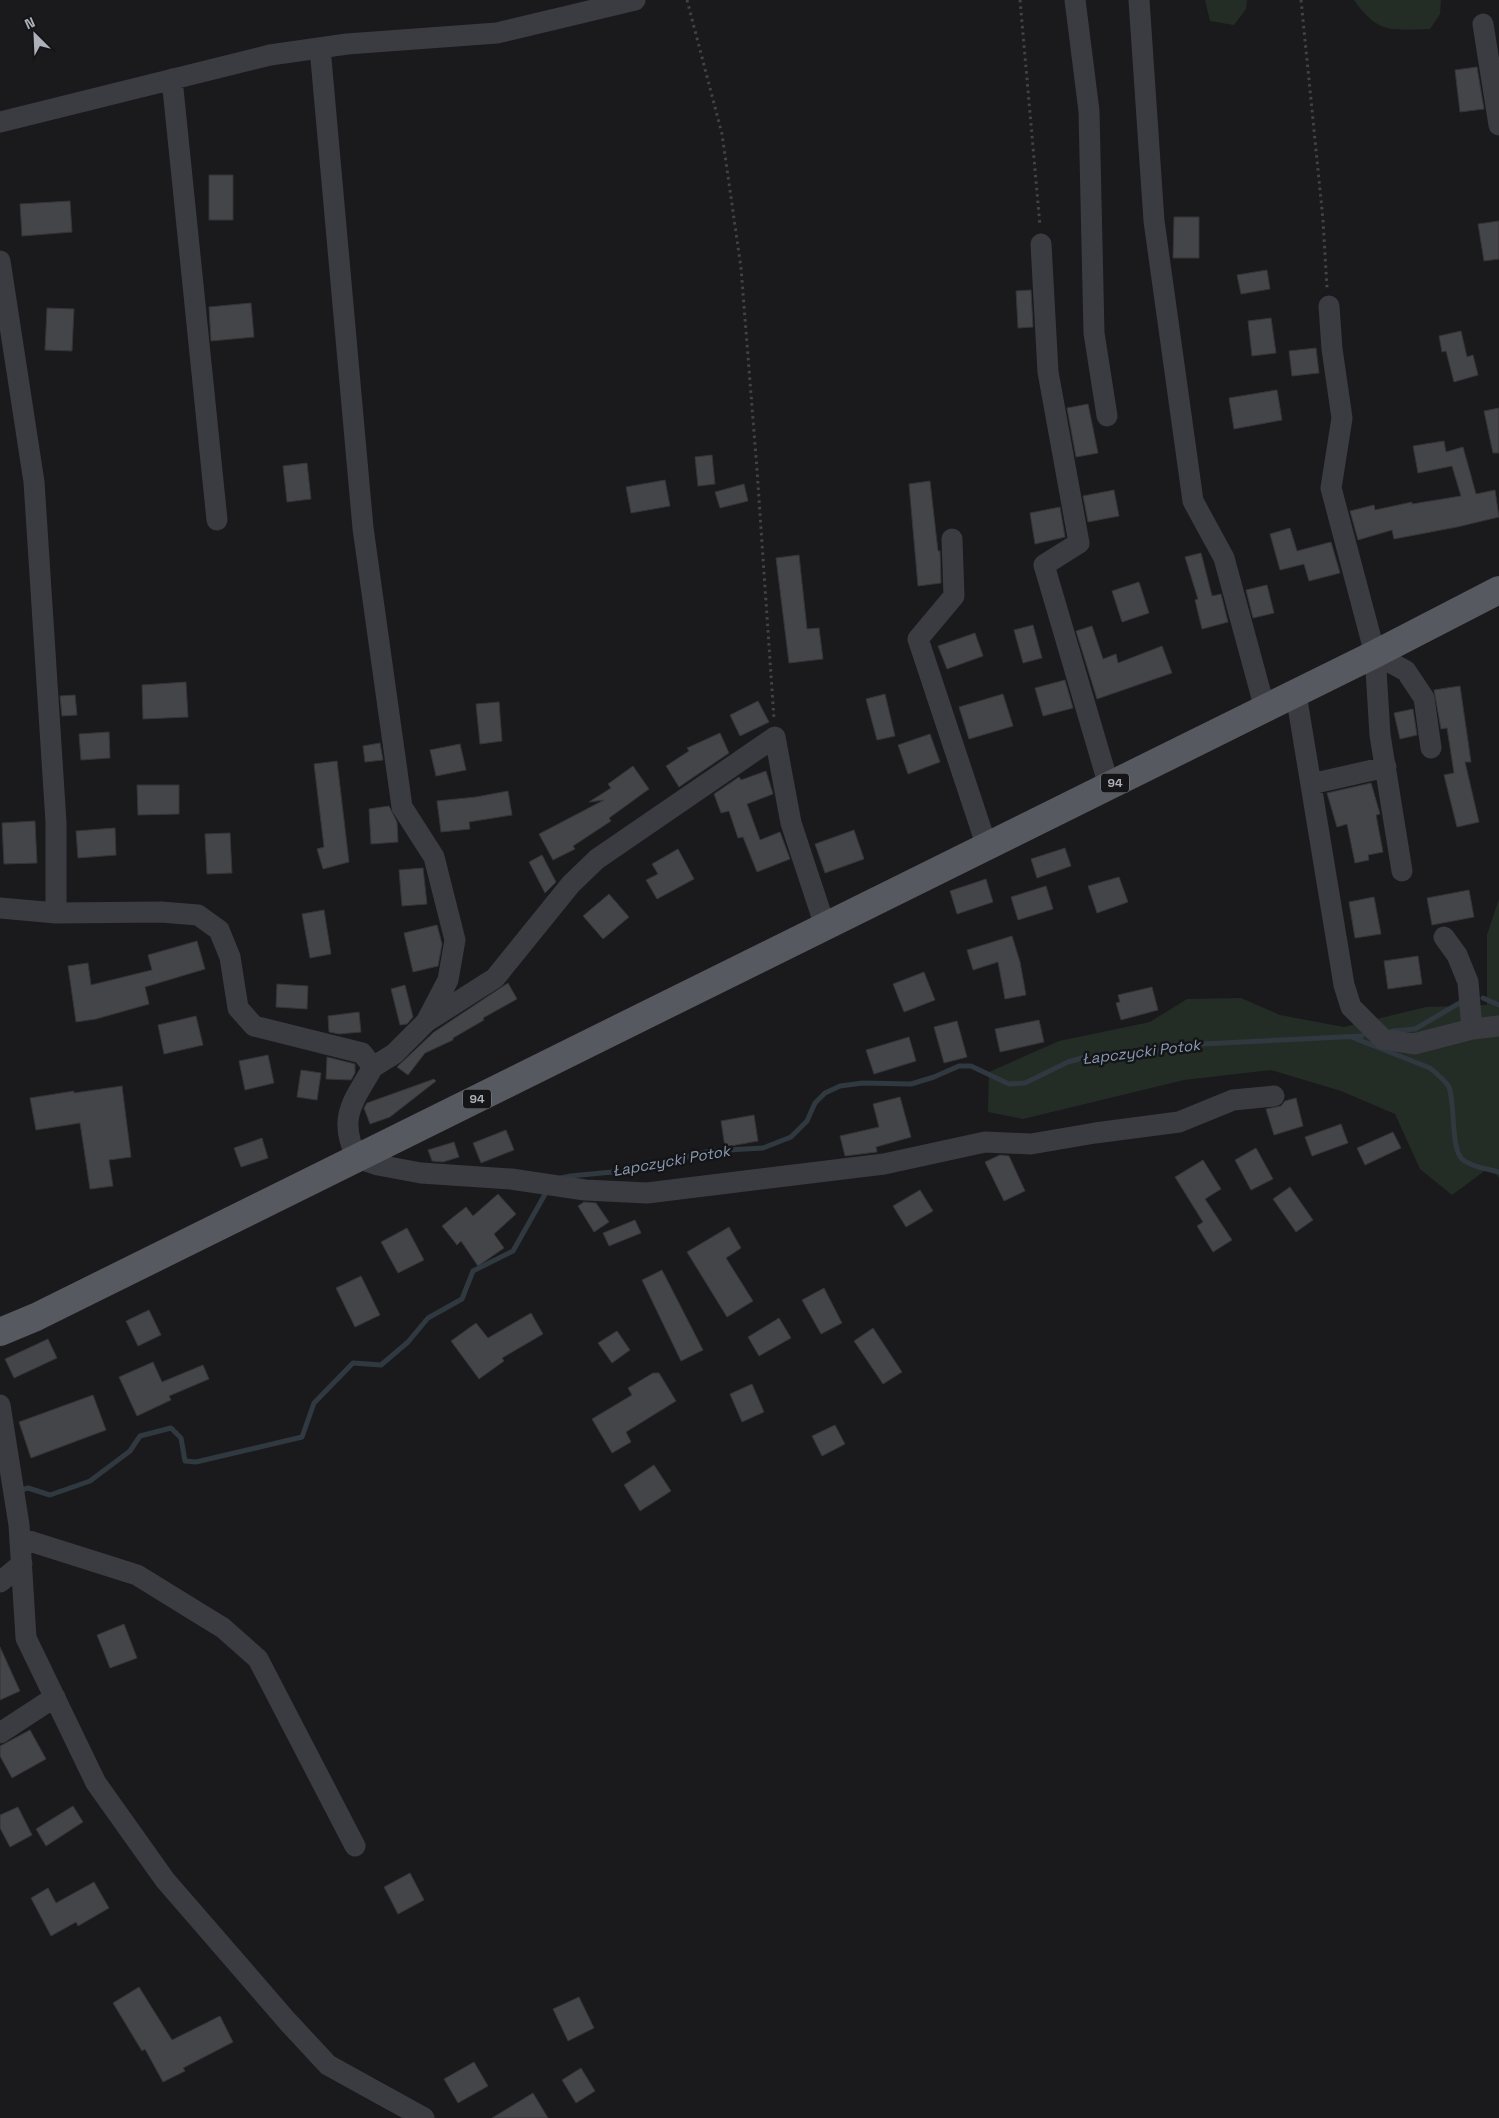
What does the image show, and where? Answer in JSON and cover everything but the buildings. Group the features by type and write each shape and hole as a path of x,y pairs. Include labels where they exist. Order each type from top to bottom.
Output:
{"main road":[{"name":"94","path":"0,1332 86,1293 1296,694 1499,590"}],"street":[{"path":"0,122 270,55 320,48 497,33 635,0"},
{"path":"1075,0 1089,111 1094,333 1106,416"},
{"path":"1139,0 1154,221 1193,501 1224,558 1265,709"},
{"path":"1483,24 1499,125"},
{"path":"320,48 363,528 402,807 434,857 455,940 448,980 426,1022"},
{"path":"172,79 217,520"},
{"path":"1040,244 1048,372 1079,543 1044,565 1109,786"},
{"path":"0,261 34,482 56,822 56,913"},
{"path":"1329,306 1332,349 1342,418 1331,488 1375,654 1380,735 1402,871"},
{"path":"952,539 954,596 918,639 987,847"},
{"path":"1375,654 1406,671 1424,698 1431,748"},
{"path":"1296,694 1344,985 1351,1007 1384,1040 1414,1044 1472,1029 1499,1026"},
{"path":"825,926 791,823 775,737 597,859 570,884 495,978 426,1022 394,1054 373,1067 349,1108 347,1132 357,1158 378,1165 421,1173 532,1182 585,1190 647,1193 787,1178 884,1164 985,1142 1031,1144 1179,1122 1234,1100 1274,1096"},
{"path":"1311,784 1386,767"},
{"path":"0,908 56,913 161,912 198,915 220,930 230,958 238,1008 254,1026 362,1053 373,1067"},
{"path":"1444,937 1457,955 1468,982 1472,1029"},
{"path":"0,1405 20,1538 26,1638 96,1783 165,1880 288,2022 328,2065 424,2118"},
{"path":"20,1538 137,1575 224,1628 258,1659 355,1846"},
{"path":"0,1582 22,1564"},
{"path":"0,1733 55,1698"}],"path":[{"path":"687,0 722,134 741,268 758,480 775,737"},
{"path":"1020,0 1040,244"},
{"path":"1301,0 1323,220 1329,306"}],"shaded area":[{"path":"1205,0 1247,0 1246,9 1234,25 1210,21"},
{"path":"1354,0 1441,0 1440,14 1430,29 1405,30 1386,28 1371,19"},
{"path":"1499,899 1499,1178 1490,1167 1452,1195 1420,1169 1395,1114 1341,1091 1271,1070 1184,1080 1023,1119 988,1112 989,1072 1059,1041 1150,1022 1187,999 1241,998 1280,1015 1344,1027 1426,1007 1487,1005 1487,935"}],"waterway":[{"name":"Łapczycki Potok","path":"1483,998 1499,1005"},
{"name":"Łapczycki Potok","path":"1392,1031 1415,1029 1463,1001"},
{"name":"Łapczycki Potok","path":"561,1178 634,1170 710,1151 763,1148 791,1137 807,1121 815,1103 825,1093 840,1086 863,1083 911,1084 934,1077 959,1066 971,1066 1009,1084 1025,1083 1068,1062 1082,1058 1118,1057 1159,1051 1182,1045 1362,1036"},
{"path":"1354,1038 1430,1068 1440,1077 1449,1087 1451,1094 1456,1146 1462,1159 1470,1164 1499,1172"},
{"name":"Łapczycki Potok","path":"18,1491 28,1488 50,1495 90,1481 130,1451 140,1436 171,1428 181,1438 185,1461 196,1462 302,1437 314,1403 353,1363 381,1365 408,1342 428,1318 462,1299 473,1271 513,1251 548,1189"}]}
